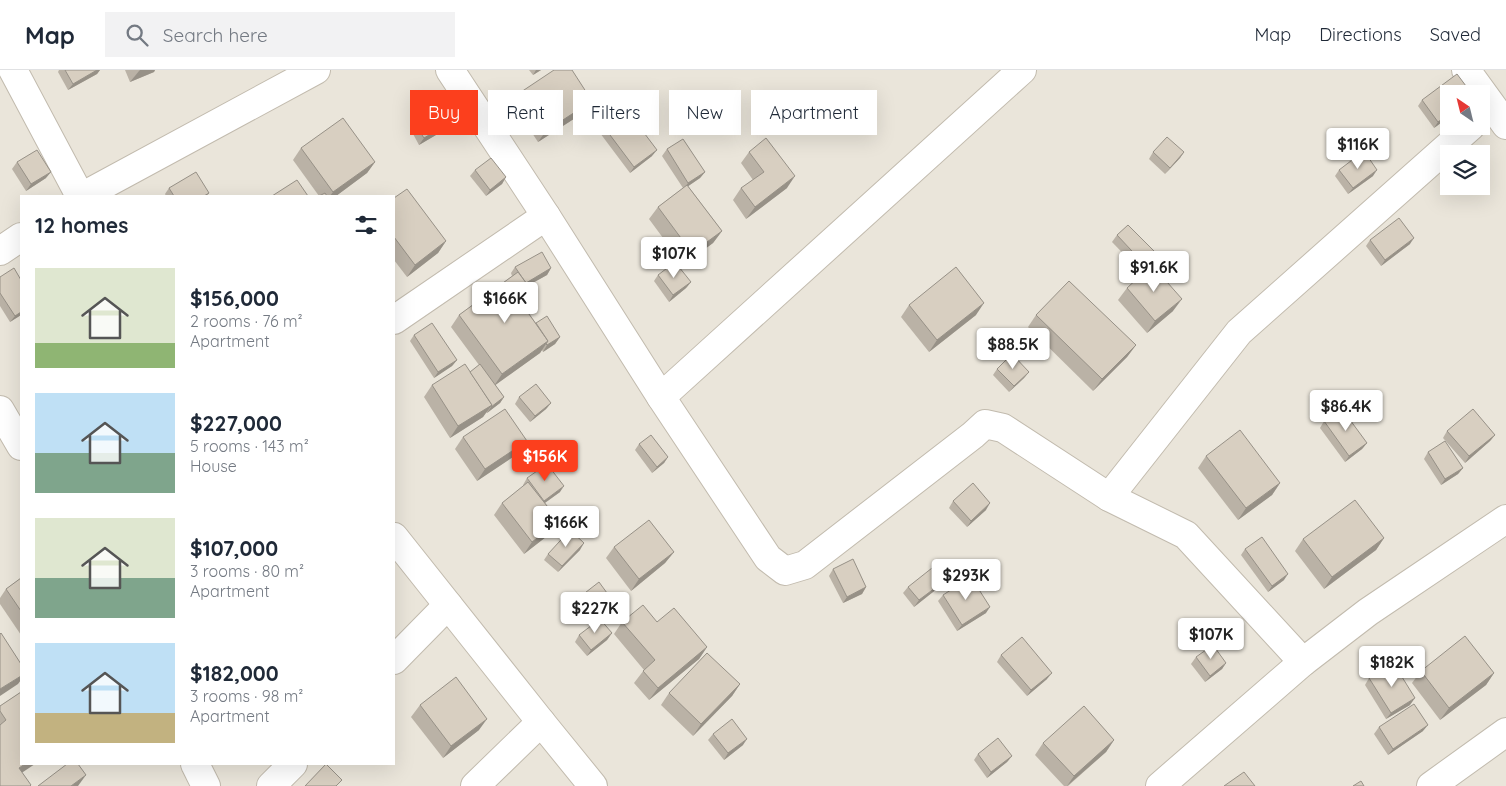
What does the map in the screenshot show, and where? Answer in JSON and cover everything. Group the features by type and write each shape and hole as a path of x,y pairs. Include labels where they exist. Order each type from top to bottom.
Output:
{"street":[{"path":"13,70 81,195"},
{"path":"84,195 316,70"},
{"path":"450,70 546,216 661,397 768,558 785,571 805,565 985,424 1002,428 1109,496 1186,535 1302,662"},
{"path":"661,397 1022,70"},
{"path":"1466,70 1497,111"},
{"path":"1109,496 1239,332 1461,135"},
{"path":"395,319 546,216"},
{"path":"0,251 20,238"},
{"path":"0,410 20,444"},
{"path":"1160,786 1302,662 1368,612 1506,519"},
{"path":"395,538 594,786"},
{"path":"395,659 448,604"},
{"path":"474,786 541,722"},
{"path":"1431,786 1506,732"},
{"path":"196,765 206,786"},
{"path":"271,786 292,765"}],"shaded area":[{"path":"0,70 1506,70 1506,786 0,786"}],"building":[{"path":"65,70 97,70 73,84"},
{"path":"554,70 572,70 585,90 573,90 573,113 563,120 563,90 524,90"},
{"path":"1457,74 1465,85 1442,85"},
{"path":"1440,87 1440,121 1438,122 1422,100"},
{"path":"343,118 375,162 333,192 301,148"},
{"path":"610,135 646,135 657,150 634,167"},
{"path":"1167,137 1184,152 1170,168 1153,152"},
{"path":"766,138 795,176 755,207 741,188 764,172 749,152"},
{"path":"683,139 705,172 688,183 667,149"},
{"path":"37,150 51,172 31,184 17,162"},
{"path":"1364,151 1377,170 1353,188 1339,170"},
{"path":"491,158 506,177 490,190 475,170"},
{"path":"196,172 209,193 206,195 173,195 169,188"},
{"path":"297,180 307,195 274,195"},
{"path":"687,185 722,231 692,253 658,207"},
{"path":"407,189 446,241 415,265 395,238 395,197"},
{"path":"1399,218 1414,238 1385,260 1370,240"},
{"path":"1128,225 1156,253 1145,265 1117,235"},
{"path":"542,252 551,268 526,283 515,267"},
{"path":"675,262 691,282 673,295 658,275"},
{"path":"1152,265 1182,299 1155,321 1127,288"},
{"path":"956,267 984,303 937,340 909,305"},
{"path":"14,268 20,278 20,313 15,316 0,293 0,277"},
{"path":"518,272 532,291 519,300 548,341 502,374 459,315"},
{"path":"1069,281 1136,345 1102,379 1036,315"},
{"path":"547,316 560,337 547,345 548,341 536,323"},
{"path":"432,323 457,360 438,372 414,335"},
{"path":"1012,354 1029,372 1014,386 997,369"},
{"path":"465,364 492,405 458,426 432,385"},
{"path":"480,364 504,397 491,407 492,405 470,372"},
{"path":"536,384 551,403 535,416 519,397"},
{"path":"505,409 527,441 485,469 463,437"},
{"path":"1342,409 1367,443 1349,456 1324,421"},
{"path":"1473,409 1495,435 1469,456 1447,431"},
{"path":"1240,430 1280,483 1246,508 1206,456"},
{"path":"651,435 668,457 657,467 639,444"},
{"path":"1445,441 1463,468 1445,479 1428,452"},
{"path":"547,464 564,486 544,501 527,478"},
{"path":"528,482 559,521 532,542 502,503"},
{"path":"973,483 990,503 971,521 953,501"},
{"path":"1355,500 1384,538 1332,577 1303,539"},
{"path":"649,520 674,552 639,579 614,547"},
{"path":"570,530 584,543 562,566 548,554"},
{"path":"1262,537 1288,574 1272,586 1245,549"},
{"path":"853,559 866,587 847,597 833,569"},
{"path":"932,568 943,582 919,600 908,587"},
{"path":"971,577 990,607 962,625 943,595"},
{"path":"20,579 20,610 6,589"},
{"path":"599,582 615,604 598,617 581,596"},
{"path":"643,605 657,622 674,608 707,647 658,688 643,671 655,660 622,622"},
{"path":"600,619 612,633 591,650 579,635"},
{"path":"0,634 20,662 20,677 0,689"},
{"path":"1465,636 1494,673 1449,708 1421,671"},
{"path":"1022,637 1052,673 1031,690 1001,655"},
{"path":"1213,645 1226,663 1210,676 1196,657"},
{"path":"707,653 740,684 701,724 669,693"},
{"path":"1394,664 1415,698 1391,713 1369,678"},
{"path":"456,677 487,719 451,746 420,705"},
{"path":"20,693 20,765 24,765 19,768 30,786 0,786 0,725 6,720 0,711 0,706"},
{"path":"1414,704 1428,725 1393,749 1379,727"},
{"path":"1084,706 1114,740 1074,776 1043,743"},
{"path":"732,719 747,739 728,753 713,734"},
{"path":"998,738 1012,756 991,772 978,754"},
{"path":"66,765 79,765 86,775 71,786 38,786"},
{"path":"325,765 342,780 336,786 305,786"},
{"path":"1244,772 1255,786 1224,786"},
{"path":"1361,781 1364,786 1353,786"}]}
